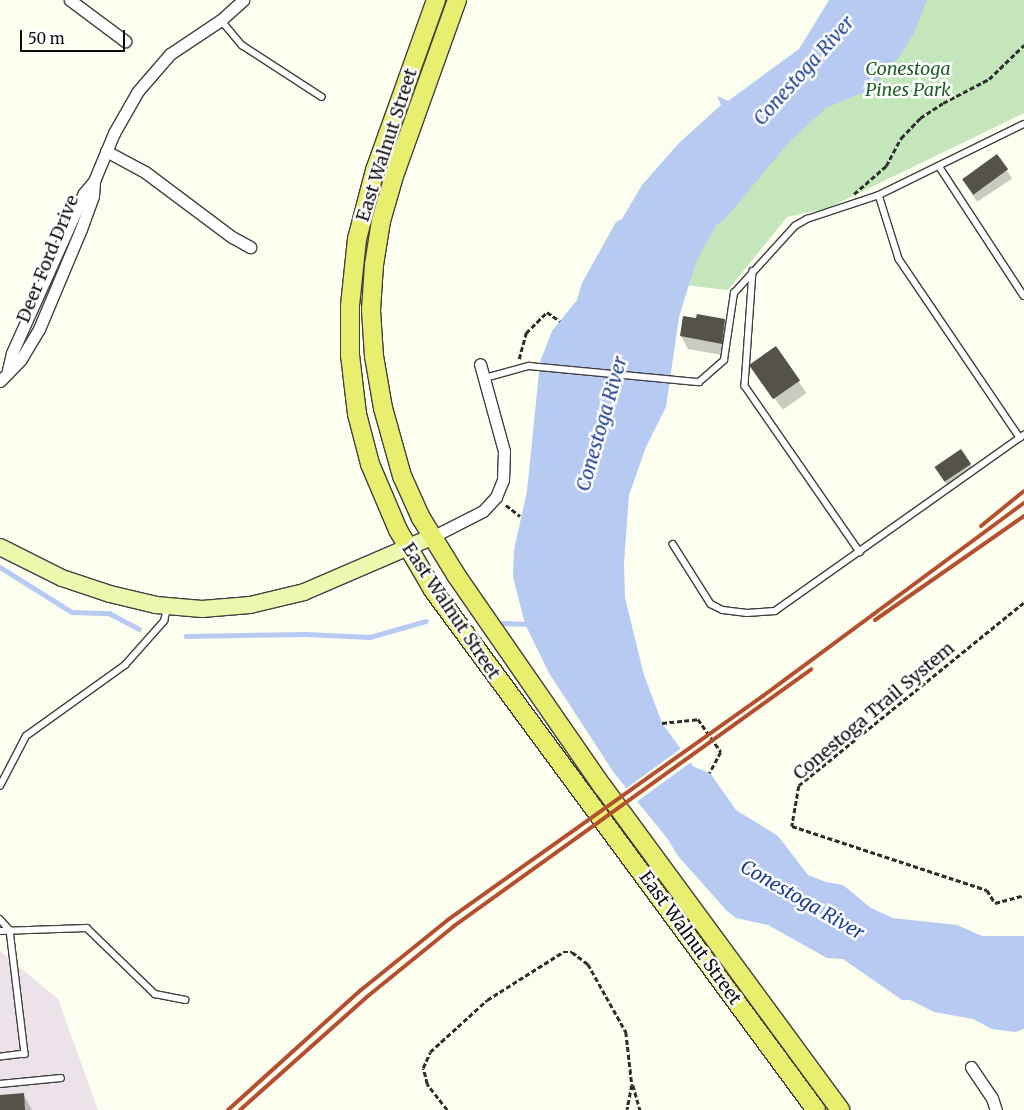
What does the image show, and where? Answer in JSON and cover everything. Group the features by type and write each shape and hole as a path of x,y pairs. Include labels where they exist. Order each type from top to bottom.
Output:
{"main road":[{"name":"East Walnut Street","path":"436,0 368,194 357,240 350,306 351,376 363,442 384,501 407,548 433,590 511,698 596,808 816,1110"},
{"name":"East Walnut Street","path":"458,0 387,199 377,243 372,288 374,356 389,435 411,497 432,537 603,787 840,1110"}],"street":[{"path":"70,0 125,41"},
{"name":"Deer Ford Drive","path":"0,380 8,370 12,353 84,193 94,181 106,151 125,113 154,70 187,40 221,20 243,0"},
{"path":"106,151 145,172 232,237 250,247"},
{"path":"0,547 86,587 167,606 225,608 278,600 331,582 476,517 496,497 503,480 506,461 486,378 480,364"},
{"path":"972,1067 992,1098 996,1110"}],"lane":[{"path":"221,20 242,45 322,97"},
{"path":"486,378 516,367 540,367 671,381 699,382 720,366 726,354 734,294 795,226 879,195 1024,124"},
{"path":"939,166 1024,296"},
{"path":"674,544 711,604 723,610 747,613 775,611 1022,437 899,259 879,195"},
{"path":"753,271 745,386 860,552"},
{"path":"0,786 26,736 125,665 164,621 167,606"},
{"path":"0,919 10,930 26,1054 0,1057"},
{"path":"0,931 86,928 155,994 185,1000"},
{"path":"0,1084 61,1078"}],"path":[{"path":"853,204 854,192 886,166 902,138 920,118 943,102 989,79 1024,45"},
{"path":"516,367 526,334 547,312 560,321"},
{"path":"496,497 520,516"},
{"name":"Conestoga Trail System","path":"1024,603 799,786 792,826 986,890 995,902 1024,895"},
{"path":"662,723 698,719 721,752 710,773"},
{"path":"447,1110 427,1084 423,1068 430,1052 488,1000 563,952 572,952 588,964 616,1011 628,1039 632,1085 640,1110"},
{"path":"627,1110 632,1085"}],"shaded area":[{"path":"0,951 58,999 98,1110 0,1110"}],"green space":[{"name":"Conestoga Pines Park","path":"861,0 1024,0 1024,113 828,208 787,217 728,290 639,280"}],"water":[{"name":"Conestoga River","path":"829,0 927,0 913,35 897,60 886,66 879,83 869,90 826,108 789,142 726,218 716,225 696,262 679,317 666,407 646,447 629,495 624,563 625,598 644,675 662,723 694,767 710,773 736,810 778,836 808,875 826,882 843,885 871,908 893,918 957,925 982,936 1024,936 1024,1029 1015,1032 992,1029 973,1019 934,1012 910,1000 902,1000 843,959 827,958 768,925 736,918 727,911 678,856 667,838 614,773 549,673 525,624 513,577 514,550 527,491 540,362 552,331 577,300 582,283 616,222 622,219 642,185 679,143 721,105 717,96 728,101 799,49"}],"pier":[{"path":"540,363 672,377 672,384 539,370"},
{"path":"683,747 693,761 634,804 624,790"}],"building":[{"path":"997,154 1008,169 973,195 962,179"},
{"path":"697,314 725,319 722,344 680,336 683,316 696,318"},
{"path":"776,346 800,380 773,399 749,365"},
{"path":"961,449 971,464 945,482 934,467"},
{"path":"24,1093 25,1110 0,1110 0,1095"}],"waterway":[{"path":"0,567 72,612 109,613 139,629"},
{"path":"186,636 305,634 370,637 426,621"},
{"path":"503,623 529,624"}],"railway":[{"path":"981,526 1024,491"},
{"path":"228,1110 361,990 449,919 763,696 1024,503"},
{"path":"875,620 1024,516"},
{"path":"240,1110 368,996 454,926 811,669"}]}
